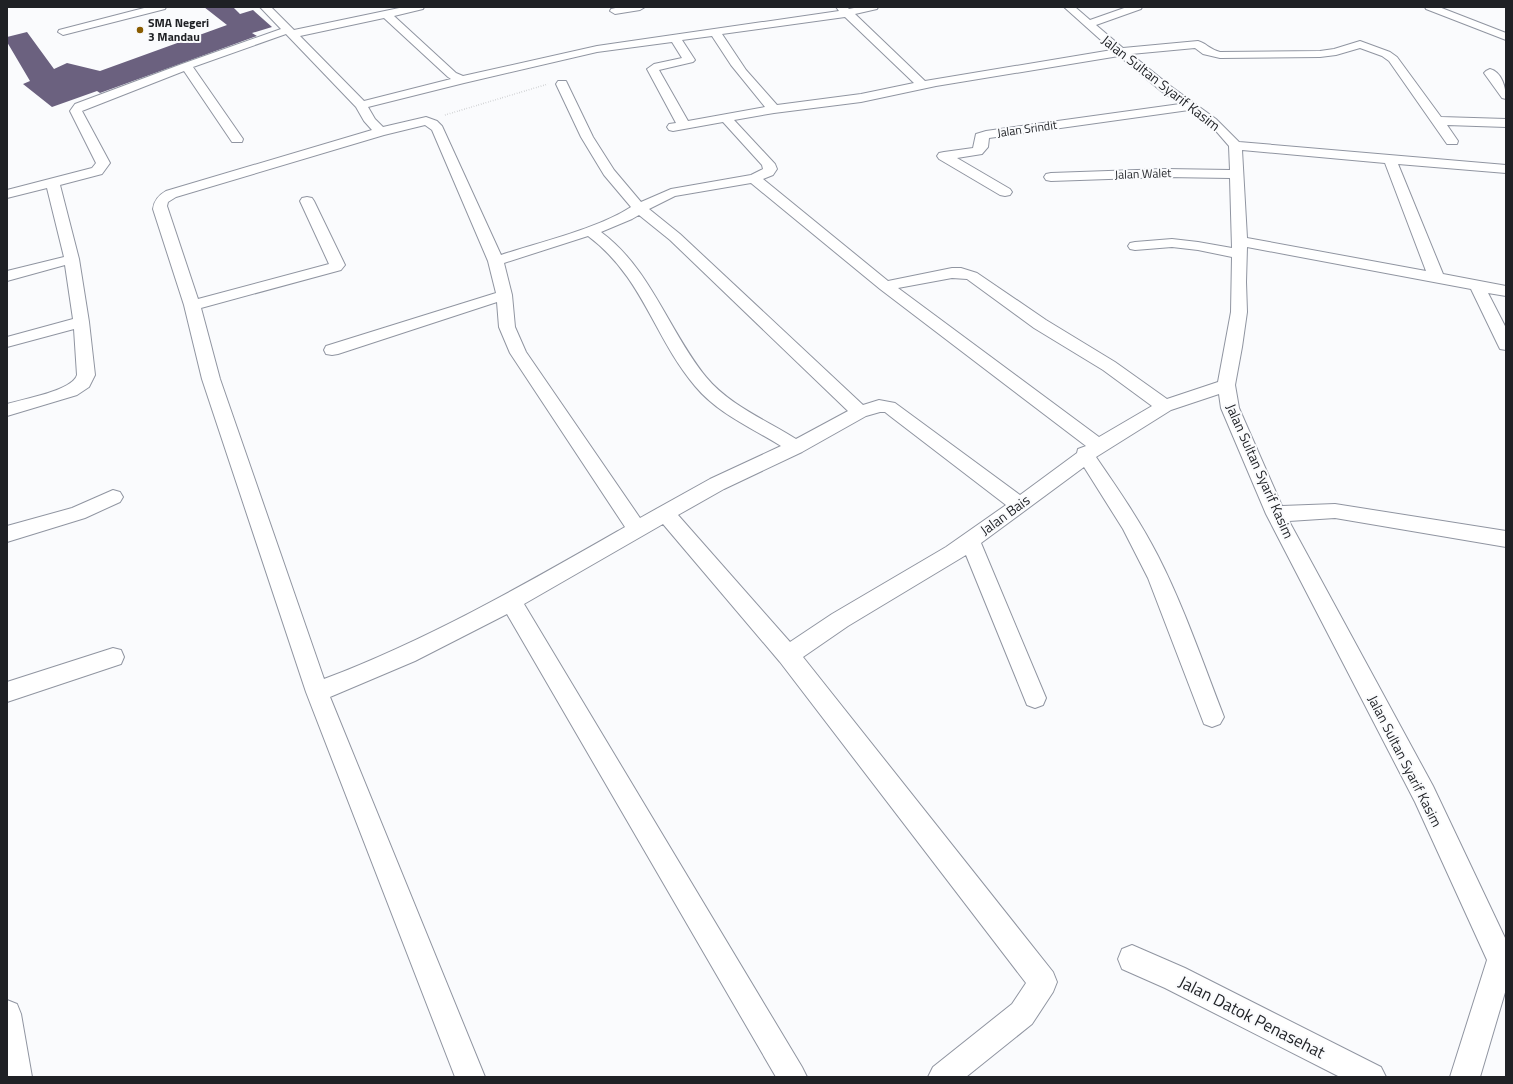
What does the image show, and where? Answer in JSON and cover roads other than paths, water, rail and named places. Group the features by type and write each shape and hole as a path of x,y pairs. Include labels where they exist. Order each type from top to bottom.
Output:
{"street":[{"path":"64,32 161,7"},
{"path":"265,7 361,105 370,121 380,132"},
{"path":"7,194 97,170 103,164 76,111 79,107 186,66 290,32 388,11 419,7"},
{"path":"615,11 640,7"},
{"path":"361,105 442,86 461,80 597,49 715,32 844,10 873,7"},
{"name":"Jalan Sultan Syarif Kasim","path":"1068,7 1154,79 1218,125 1235,146 1239,248 1239,312 1234,347 1226,385 1230,408 1276,514 1424,794 1504,962"},
{"path":"1088,24 1137,7"},
{"path":"1430,7 1506,37"},
{"path":"844,10 922,85"},
{"path":"388,11 452,75 461,80"},
{"path":"715,32 731,59 774,110"},
{"path":"1190,34 1207,52 1220,55 1320,54 1336,52 1360,44 1386,54 1393,59 1452,141"},
{"path":"675,38 689,60 658,66 653,69 679,126 725,117 861,98 922,85 1122,52 1198,44"},
{"path":"186,66 237,139"},
{"path":"1490,73 1506,96"},
{"path":"562,84 587,137 609,172 638,208 675,237 860,412"},
{"name":"Jalan Srindit","path":"1005,192 944,156 980,149 980,139 986,135 1192,106"},
{"path":"496,261 590,231 627,216 638,208 671,192 754,178 768,172 770,169 768,164 725,117"},
{"path":"470,1077 317,692 211,379 192,305 160,209 160,203 164,198 182,190 380,132 426,121 433,124 438,129 496,261 504,295 507,327 518,353 637,529"},
{"path":"1437,121 1506,123"},
{"path":"1235,146 1506,169"},
{"path":"1390,159 1407,207 1420,233 1436,277"},
{"name":"Jalan Walet","path":"1051,177 1166,173 1236,174"},
{"path":"754,178 885,286 1092,450 1136,534 1158,580 1212,717"},
{"path":"7,410 71,391 83,383 86,375 81,322 72,259 53,182"},
{"path":"192,305 336,267 337,265 307,201"},
{"path":"590,231 614,250 627,265 641,284 664,324 702,382 728,405 796,447"},
{"path":"1135,246 1172,243 1239,248 1311,256 1506,290"},
{"path":"7,276 72,259"},
{"path":"885,286 946,273 966,274 1053,332 1109,366 1165,406"},
{"path":"1477,286 1506,346"},
{"path":"332,350 504,295"},
{"path":"7,342 81,322"},
{"name":"Jalan Bais","path":"788,654 840,620 970,541 1092,450 1165,406 1226,385"},
{"path":"317,692 388,665 511,601 717,484 796,447 860,412 880,406 889,407 1020,505"},
{"path":"7,534 72,515 113,497"},
{"path":"1276,514 1335,511 1506,539"},
{"path":"665,513 788,654 1043,982 1022,1014 943,1077"},
{"path":"970,541 1035,698"},
{"path":"511,601 792,1077"},
{"path":"7,692 113,657"},
{"name":"Jalan Datok Penasehat","path":"1132,959 1175,978 1371,1077"},
{"path":"1465,1077 1504,962"},
{"path":"7,1014 17,1077"}],"place":[{"name":"SMA Negeri 3 Mandau","path":"140,30"}]}
